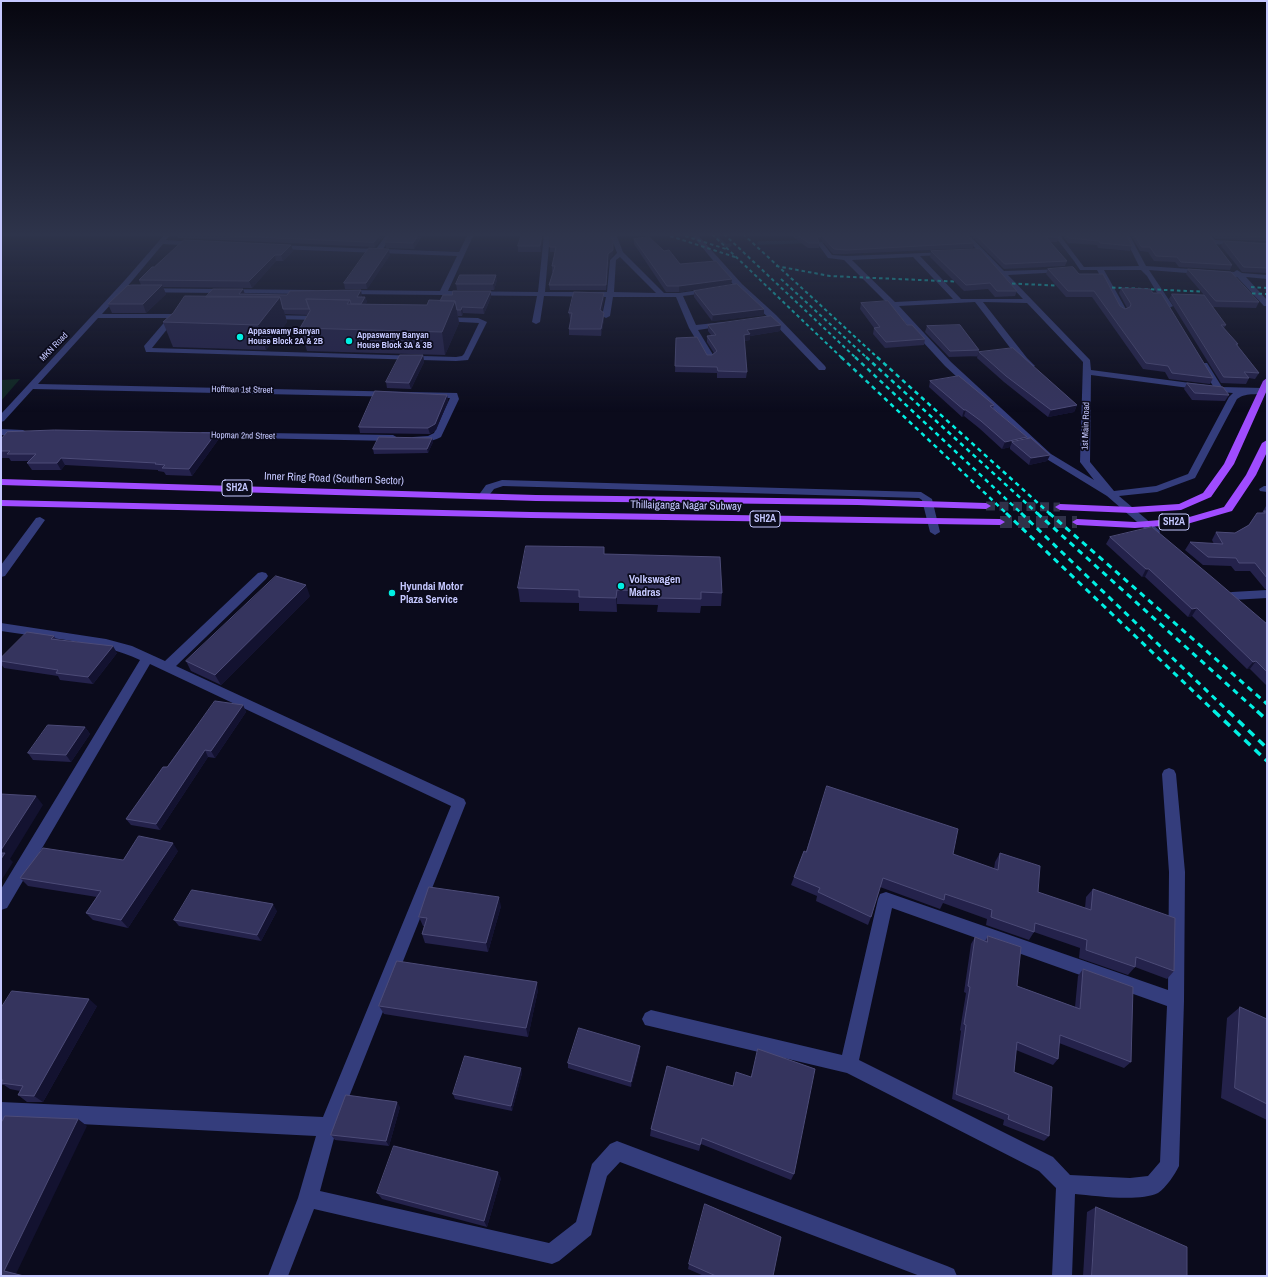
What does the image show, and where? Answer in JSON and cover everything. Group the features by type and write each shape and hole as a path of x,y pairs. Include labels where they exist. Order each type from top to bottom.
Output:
{"main road":[{"name":"SH2A","path":"1060,507 1132,510 1181,507 1207,495 1229,464 1267,381"},
{"name":"SH2A","path":"1077,522 1135,525 1187,521 1228,509 1251,475 1267,443"},
{"name":"Inner Ring Road (Southern Sector)","path":"1,482 478,495"},
{"name":"Thillaiganga Nagar Subway","path":"478,495 857,502 986,506"},
{"path":"468,514 478,495"},
{"name":"SH2A","path":"1,503 468,514"},
{"name":"Thillaiganga Nagar Subway","path":"468,514 1000,522"}],"street":[{"name":"MKN Road","path":"1,419 30,386 119,294"},
{"path":"501,294 610,295 679,295 688,294"},
{"path":"536,322 541,294"},
{"path":"743,294 822,368"},
{"path":"882,294 948,364 1048,456 1111,494 1157,489 1192,476 1234,397 1242,391"},
{"path":"952,294 959,301"},
{"name":"1st Main Road","path":"1021,294 1087,362 1084,462 1111,494 1159,536"},
{"path":"1113,294 1123,311"},
{"path":"1161,294 1174,315"},
{"path":"1257,294 1267,304"},
{"path":"606,316 610,295"},
{"path":"679,295 693,328 711,358"},
{"path":"893,304 977,300 1028,301"},
{"path":"977,300 1024,360 1035,370"},
{"path":"97,316 190,316"},
{"path":"174,316 148,346 149,350 456,359 465,358 483,322 478,320 437,319"},
{"path":"262,317 326,318"},
{"path":"693,328 734,322"},
{"path":"1199,356 1219,389"},
{"path":"1087,372 1219,389 1242,391 1262,390"},
{"name":"Hoffman 1st Street","path":"30,386 380,392 454,395"},
{"name":"Hopman 2nd Street","path":"192,435 430,439 438,435 455,398 454,395"},
{"path":"1075,405 1086,415"},
{"path":"1,432 33,433"},
{"path":"478,495 490,487 502,483 922,495 927,499 935,531"},
{"path":"1,573 40,520"},
{"path":"168,666 262,576"},
{"path":"1244,606 1229,594 1267,594"},
{"path":"1,627 106,643 128,649 168,666 459,802 328,1127 308,1198 278,1276"},
{"path":"1,903 148,657"},
{"path":"651,1019 849,1065 1046,1164 1066,1184 1130,1188 1153,1185 1169,1166 1176,1001 1177,872 1169,774"},
{"path":"849,1065 886,899 1176,1001"},
{"path":"1,1111 328,1127"},
{"path":"308,1198 552,1254 584,1228 599,1171 618,1151 947,1276"},
{"path":"1062,1276 1066,1184"}],"green space":[{"path":"20,379 1,401 1,380"}],"building":[{"path":"119,294 153,294 143,304 108,304"},
{"path":"209,294 287,295 288,294 359,294 357,297 365,297 361,304 351,304 350,300 306,299 309,309 283,309 280,297 206,297"},
{"path":"452,294 490,294 483,308 462,307 461,310 457,310 455,301 440,301 443,295 452,295"},
{"path":"574,294 604,294 600,310 604,313 601,329 569,329 572,313 569,313"},
{"path":"696,294 747,294 764,309 713,315"},
{"path":"1096,294 1113,294 1120,306 1125,309 1130,307 1131,304 1124,294 1161,294 1213,378 1172,373 1168,366 1146,363"},
{"path":"1172,294 1204,295 1226,325 1221,325 1238,344 1236,344 1259,373 1244,372 1249,378 1224,377"},
{"path":"1210,294 1251,294 1259,302 1216,301"},
{"path":"185,296 280,297 258,325 163,322 173,313"},
{"path":"306,299 350,300 347,304 427,305 429,300 455,301 442,332 300,328 310,311"},
{"path":"888,301 907,325 912,325 925,339 886,342 874,328 880,327 861,303"},
{"path":"771,316 781,325 747,330 750,334 744,335 747,372 718,371 717,367 675,366 676,338 697,337 707,355 712,355 717,351 707,336 716,335 708,325"},
{"path":"960,325 979,350 950,351 927,326"},
{"path":"1013,348 1077,405 1051,410 1006,376 979,352"},
{"path":"400,355 423,355 409,383 386,382"},
{"path":"959,376 994,405 990,406 1027,437 1005,442 930,381"},
{"path":"1187,383 1223,387 1229,395 1195,393"},
{"path":"375,391 447,395 435,424 428,428 359,427"},
{"path":"55,430 216,433 189,469 162,468 165,465 155,464 156,463 61,458 57,463 27,463 36,454 7,454 10,451 1,451 1,439 7,432"},
{"path":"379,437 432,438 427,449 373,449"},
{"path":"1031,438 1050,455 1031,458 1012,442"},
{"path":"1264,511 1267,511 1267,578 1255,563 1239,563 1236,558 1208,557 1190,542 1223,544 1216,532 1235,533 1249,525 1257,513 1265,513"},
{"path":"1152,527 1267,624 1267,672 1256,661 1253,662 1197,608 1192,609 1149,569 1146,569 1110,537"},
{"name":"Volkswagen Madras","path":"526,546 604,547 604,554 720,557 722,593 701,592 701,599 658,598 658,591 617,590 616,598 579,597 579,590 518,588"},
{"path":"276,576 306,585 215,675 186,661"},
{"path":"27,632 54,636 51,639 113,646 88,677 56,673 58,670 1,661 1,658"},
{"path":"215,701 243,705 211,751 205,750 156,824 126,819 163,767 167,767"},
{"path":"48,725 85,727 66,755 28,753"},
{"path":"827,786 958,829 953,854 998,870 1000,853 1040,866 1038,892 1091,910 1093,889 1175,918 1174,971 1136,957 1135,967 1086,950 1087,940 1035,923 1034,932 991,917 992,910 945,894 944,900 883,878 871,917 818,892 820,888 794,877 804,851 806,852"},
{"path":"1,794 36,796 1,850"},
{"path":"139,836 173,843 121,920 86,913 101,891 20,878 43,848 123,860"},
{"path":"1,853 5,853 1,859"},
{"path":"429,887 499,897 486,943 422,934 427,918 419,917"},
{"path":"192,890 273,904 257,935 174,920"},
{"path":"988,936 1021,947 1017,986 1080,1009 1083,969 1133,987 1131,1062 1060,1035 1058,1059 1017,1042 1014,1072 1052,1087 1049,1136 1008,1119 1009,1115 956,1094 966,1025 964,1024 970,987 968,986 975,937 987,942"},
{"path":"397,961 537,982 526,1028 379,1006"},
{"path":"12,991 89,999 34,1096 18,1095 23,1086 1,1083 3,1080 1,1080 1,1008"},
{"path":"1240,1007 1267,1019 1267,1104 1235,1088"},
{"path":"579,1028 640,1046 631,1082 568,1063"},
{"path":"758,1049 815,1069 794,1174 702,1138 700,1145 651,1129 667,1066 733,1086 736,1072 751,1077"},
{"path":"465,1056 521,1068 511,1106 453,1094"},
{"path":"346,1095 397,1102 386,1141 331,1135"},
{"path":"5,1116 78,1119 4,1271 24,1276 1,1276 1,1124"},
{"path":"394,1146 498,1172 484,1221 377,1193"},
{"path":"705,1204 781,1237 773,1276 716,1276 689,1264"},
{"path":"1096,1207 1187,1247 1187,1276 1092,1276"}],"tunnel":[{"path":"986,506 1060,507"},
{"path":"1000,522 1077,522"}],"railway":[{"path":"774,294 842,358"},
{"path":"787,294 856,358"},
{"path":"797,294 867,358"},
{"path":"808,294 878,358"},
{"path":"1256,294 1267,294"},
{"path":"841,357 1007,514"},
{"path":"855,357 1022,514"},
{"path":"866,357 1038,514"},
{"path":"877,357 1050,514"},
{"path":"1006,513 1215,712"},
{"path":"1021,513 1229,712"},
{"path":"1037,513 1258,712"},
{"path":"1049,513 1267,704"},
{"path":"1214,711 1267,761"},
{"path":"1228,711 1267,748"},
{"path":"1257,711 1267,720"}],"place":[{"name":"Appaswamy Banyan House Block 2A & 2B","path":"240,337"},
{"name":"Appaswamy Banyan House Block 3A & 3B","path":"349,341"},
{"name":"Volkswagen Madras","path":"621,586"},
{"name":"Hyundai Motor Plaza Service","path":"392,593"}]}
